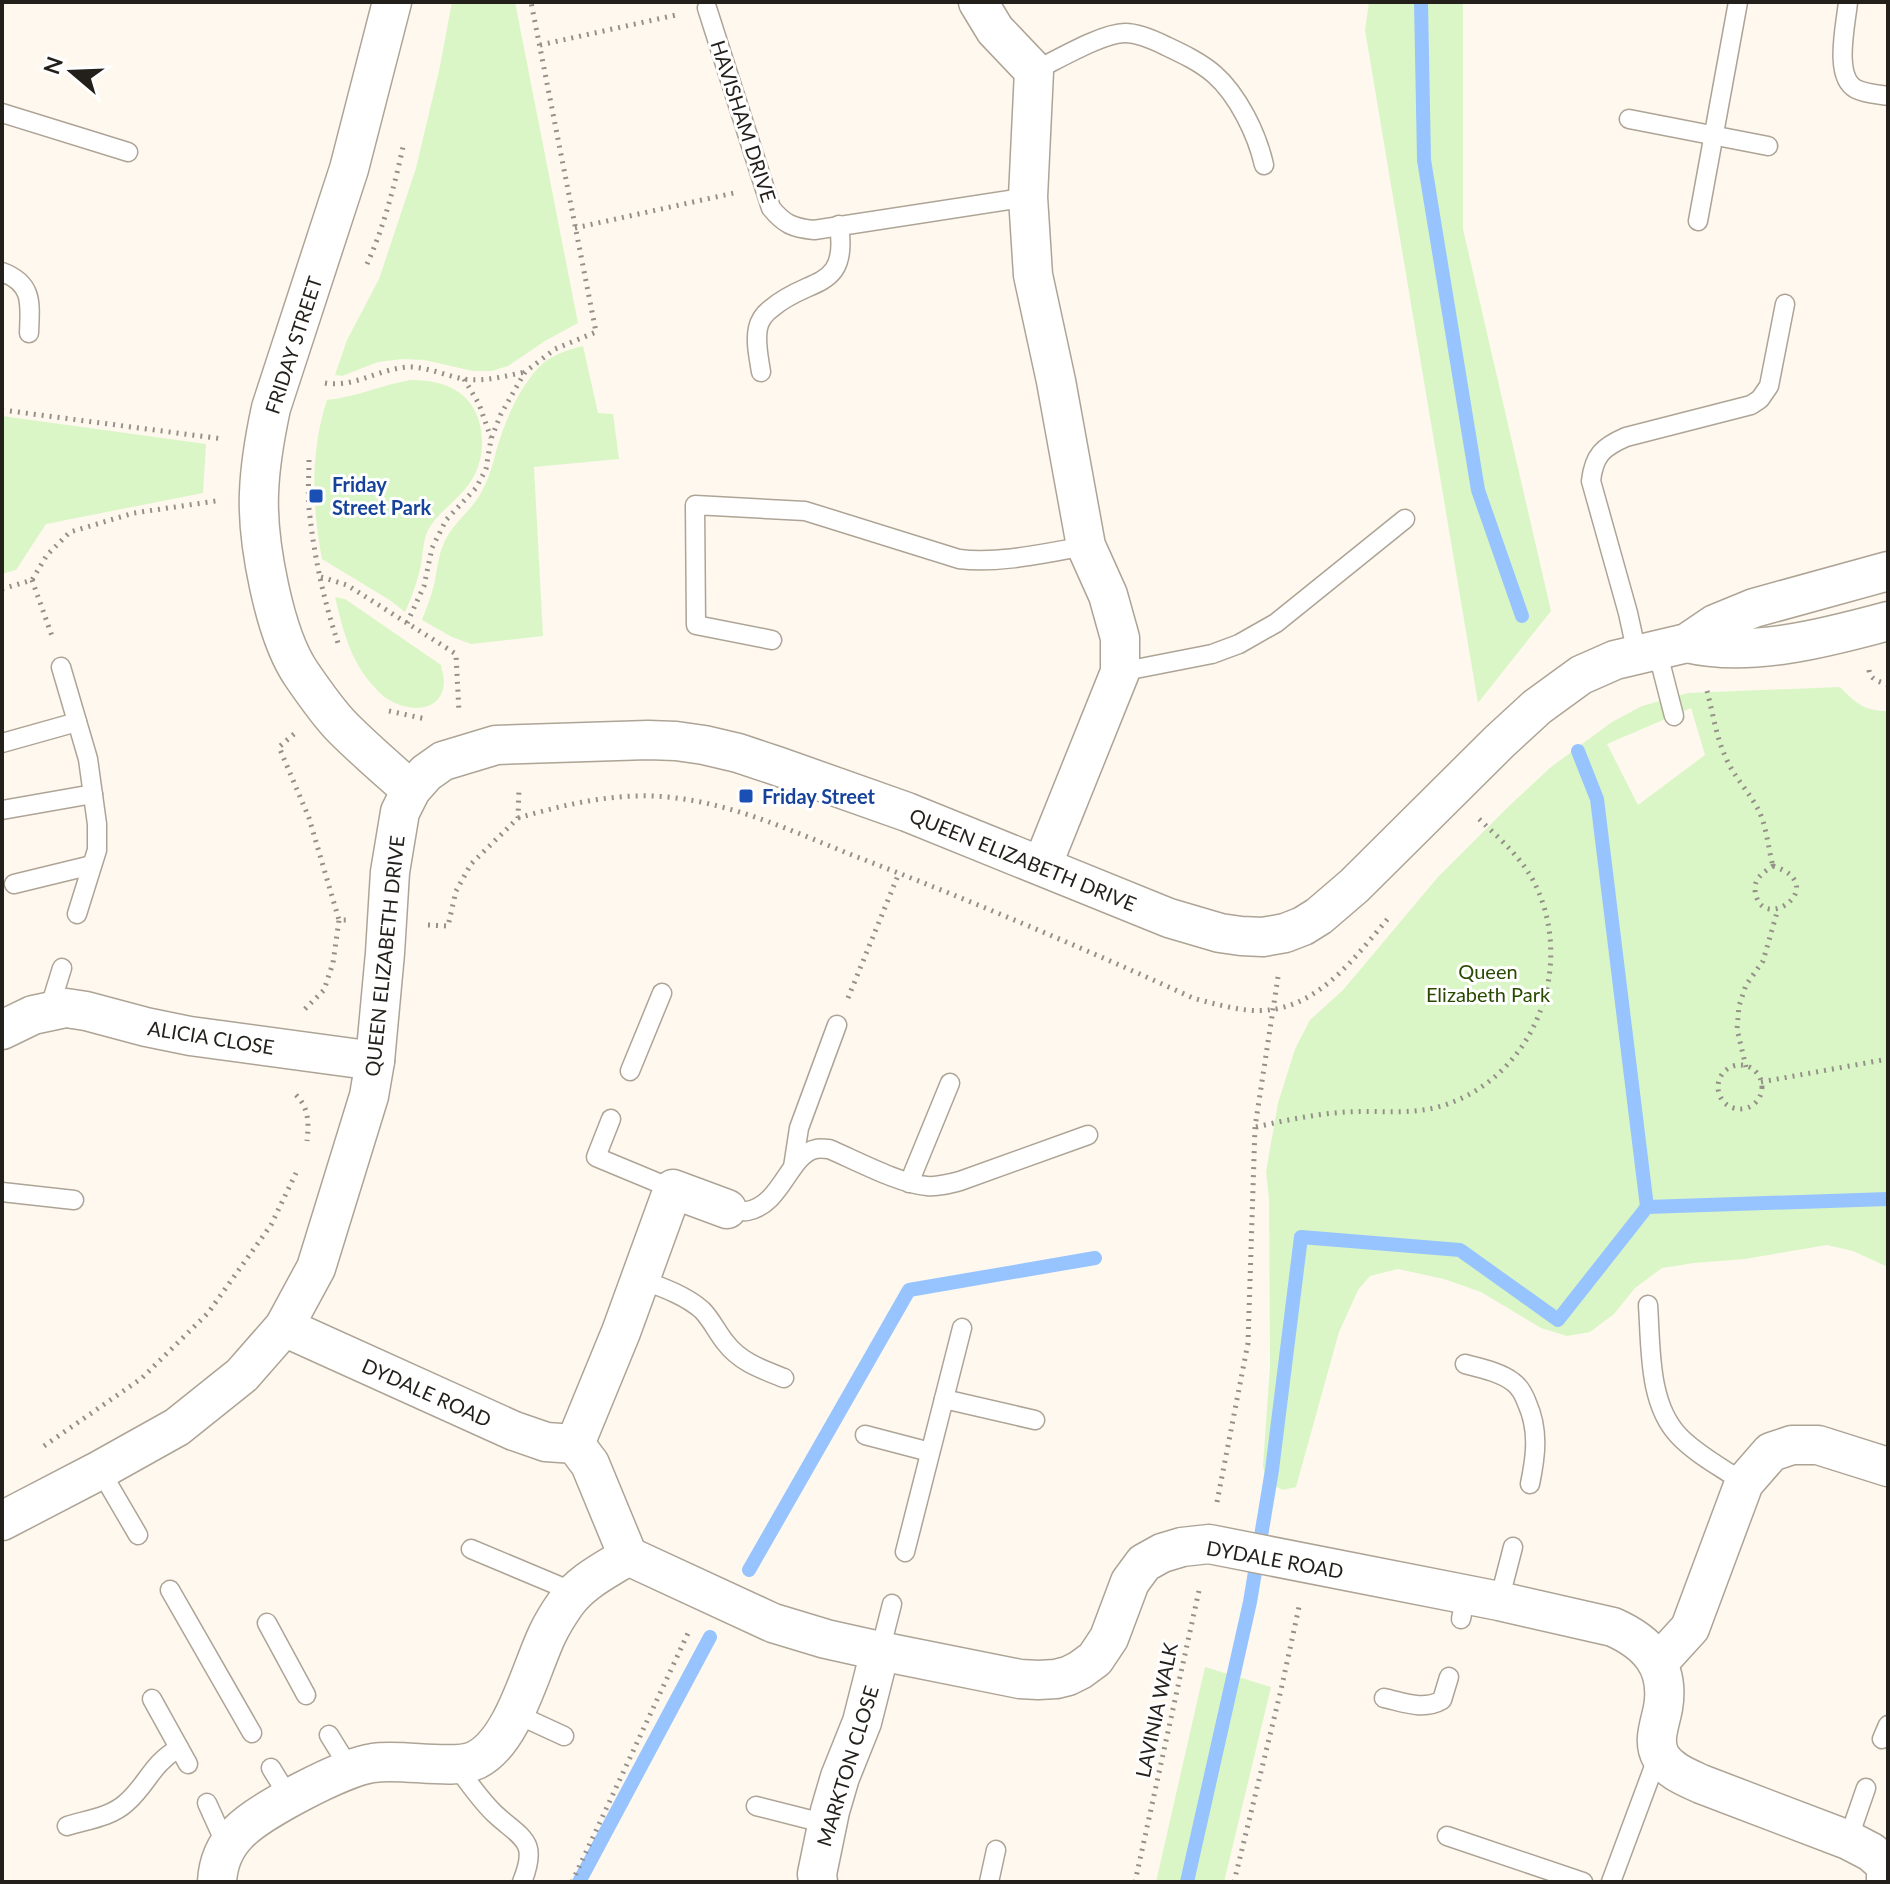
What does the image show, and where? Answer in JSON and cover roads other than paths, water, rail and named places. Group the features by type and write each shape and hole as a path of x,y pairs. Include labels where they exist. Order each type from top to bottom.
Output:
{"street":[{"name":"FRIDAY STREET","path":"392,2 349,169 274,398 264,444 259,495 262,543 271,596 285,640 300,673 340,726 411,790"},
{"path":"978,2 995,30 1034,71 1028,197 1033,275 1086,546 1108,595 1120,638 1120,672 1042,866"},
{"name":"QUEEN ELIZABETH DRIVE","path":"2,1521 177,1427 242,1375 284,1327 316,1268 369,1096 375,1061 393,849 400,812 411,790 426,773 443,761 496,745 676,741 726,750 907,812 1169,918 1241,936 1263,937 1285,933 1319,916 1354,886 1537,707 1595,668 1670,648 1735,614 1888,571"},
{"name":"QUEEN ELIZABETH DRIVE","path":"1670,648 1728,650 1772,646 1888,621"},
{"name":"ALICIA CLOSE","path":"2,1030 33,1015 66,1008 190,1036 375,1061"},
{"path":"222,1864 239,1832 258,1816 280,1784 375,1762 455,1765 474,1762 489,1752 505,1731 548,1633 567,1602 587,1580 628,1556 590,1464 575,1444 621,1332 673,1189 727,1209"},
{"name":"DYDALE ROAD","path":"284,1327 514,1431 546,1442 575,1444"},
{"path":"1886,1882 1886,1865 1871,1852 1848,1840 1680,1775 1667,1765 1659,1753 1657,1741 1664,1706 1659,1662 1690,1628 1744,1483 1771,1452 1792,1445 1818,1445 1888,1467"},
{"name":"DYDALE ROAD","path":"628,1556 773,1623 826,1639 1020,1679 1068,1676 1080,1670 1095,1659 1109,1638 1130,1582 1144,1563 1182,1547 1209,1544 1475,1604 1613,1627 1629,1634 1659,1662"},
{"name":"MARKTON CLOSE","path":"818,1882 827,1824 840,1777 862,1722 880,1651"}],"lane":[{"path":"1698,221 1738,2"},
{"path":"1848,2 1842,65 1845,79 1853,88 1888,96"},
{"name":"HAVISHAM DRIVE","path":"707,8 771,208 782,221 814,230 1028,197"},
{"path":"1034,71 1108,36 1126,33 1152,39 1187,56 1215,75 1253,128 1264,165"},
{"path":"2,113 128,152"},
{"path":"1629,119 1768,146"},
{"path":"761,372 757,345 758,326 764,314 800,290 817,284 835,268 841,252 839,225"},
{"path":"2,272 16,277 27,292 29,333"},
{"path":"1674,716 1670,648 1628,613 1591,481 1593,463 1613,443 1626,437 1751,405 1760,399 1769,386 1785,304"},
{"path":"772,640 696,625 695,505 805,511 968,560 1015,557 1086,546"},
{"path":"1120,672 1212,654 1239,644 1276,623 1405,519"},
{"path":"61,667 88,759 97,837 97,850 77,914"},
{"path":"2,743 77,722"},
{"path":"2,810 93,794"},
{"path":"14,884 92,865"},
{"path":"49,1010 62,968"},
{"path":"630,1071 662,993"},
{"path":"793,1167 799,1128 837,1025"},
{"path":"909,1183 950,1083"},
{"path":"611,1119 596,1157 673,1189"},
{"path":"727,1209 747,1211 765,1202 779,1189 804,1155 816,1149 829,1149 909,1183 928,1186 951,1183 1088,1135"},
{"path":"2,1192 74,1200"},
{"path":"640,1279 691,1302 704,1311 742,1360 784,1378"},
{"path":"1648,1305 1655,1384 1659,1405 1667,1421 1692,1448 1744,1483"},
{"path":"905,1552 962,1328"},
{"path":"1465,1364 1496,1373 1523,1393 1532,1415 1537,1442 1530,1484"},
{"path":"944,1399 1035,1420"},
{"path":"865,1435 930,1452"},
{"path":"100,1470 138,1535"},
{"path":"1475,1604 1513,1547"},
{"path":"471,1549 576,1593"},
{"path":"170,1590 252,1733"},
{"path":"880,1651 892,1604"},
{"path":"267,1623 306,1695"},
{"path":"1384,1698 1424,1706 1434,1704 1442,1700 1449,1677"},
{"path":"67,1826 125,1805 166,1755 183,1756 152,1699"},
{"path":"514,1713 564,1736"},
{"path":"329,1735 350,1769"},
{"path":"1611,1882 1659,1753"},
{"path":"455,1765 487,1806 525,1839 528,1865 522,1882"},
{"path":"1848,1840 1866,1788"},
{"path":"207,1803 222,1864"},
{"path":"756,1806 827,1824"},
{"path":"1447,1836 1583,1882"},
{"path":"989,1882 996,1850"}],"waterway":[{"path":"1421,2 1424,160 1478,490 1522,616"},
{"path":"1578,751 1597,799 1647,1207"},
{"path":"1187,1882 1250,1602 1272,1470 1301,1237 1460,1250 1558,1320 1647,1207 1888,1199"},
{"path":"749,1570 909,1290 1095,1258"},
{"path":"579,1882 710,1637"}],"place":[{"name":"Friday Street Park","path":"316,496"},
{"name":"Friday Street","path":"746,796"}],"park label":[{"name":"Queen Elizabeth Park","path":"1488,982"}]}
